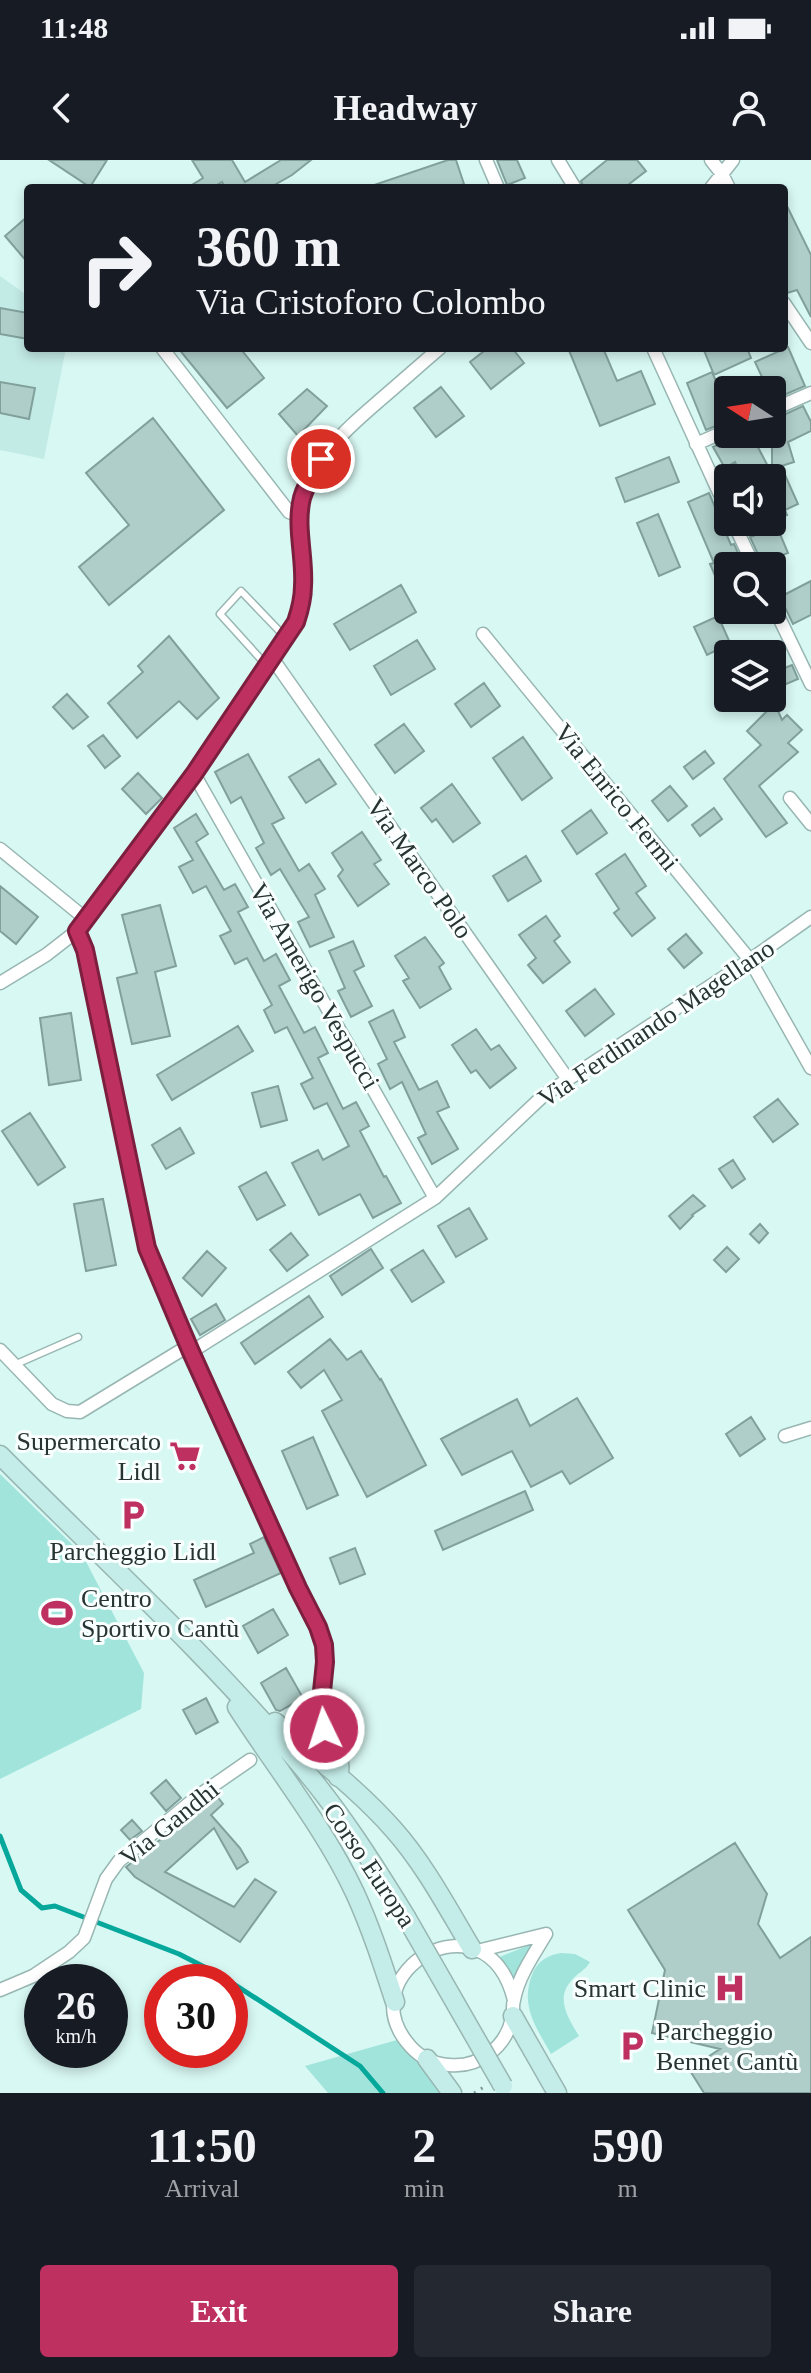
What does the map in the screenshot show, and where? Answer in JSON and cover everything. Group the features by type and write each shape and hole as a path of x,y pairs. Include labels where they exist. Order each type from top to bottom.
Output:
{"main road":[{"name":"Corso Europa","path":"0,1455 210,1664 298,1762 341,1818 406,1917 505,2089"},
{"path":"210,1664 258,1755 319,1831 354,1891 395,2002"},
{"path":"210,1664 371,1804 425,1871 475,1950"},
{"path":"329,1738 339,1756 341,1767 338,1777"},
{"path":"513,2008 557,2093"},
{"path":"427,2059 452,2093"}],"street":[{"path":"486,160 496,184"},
{"path":"558,160 573,184"},
{"path":"711,160 727,184"},
{"path":"714,184 733,160"},
{"path":"788,309 811,343"},
{"path":"165,352 289,512 300,516"},
{"path":"0,983 46,955 77,931 194,774 296,622 304,585 300,516 310,478 337,437 435,352"},
{"path":"655,352 714,482"},
{"path":"786,404 811,393"},
{"path":"696,444 714,436"},
{"path":"782,624 811,684"},
{"name":"Via Enrico Fermi","path":"483,634 750,960 811,1068"},
{"name":"Via Marco Polo","path":"270,662 567,1078"},
{"name":"Via Amerigo Vespucci","path":"194,774 435,1198"},
{"path":"790,798 811,824"},
{"path":"0,849 86,919"},
{"name":"Via Ferdinando Magellano","path":"0,1350 52,1404 67,1411 80,1412 435,1198 544,1095 811,917"},
{"path":"77,931 85,950 147,1248 189,1349 318,1627 325,1662 322,1719 329,1738"},
{"path":"785,1436 811,1428"},
{"name":"Via Gandhi","path":"0,1990 33,1976 69,1952 84,1938 106,1879 119,1861 198,1796 258,1755"},
{"path":"475,1950 546,1934 529,1961 508,2031 499,2045 488,2056 473,2063 449,2065 427,2059 404,2038 396,2021 398,1987 414,1961 442,1947 475,1950 501,1968 509,1983 513,2008"}],"lane":[{"path":"270,662 220,614 241,591 286,638"},
{"path":"14,1365 78,1337"}],"shaded area":[{"path":"0,276 24,293 24,352 65,352 44,459 0,450"},
{"name":"Centro Sportivo Cantù","path":"0,1474 82,1554 144,1673 141,1709 0,1779"},
{"path":"532,1944 512,1980 497,1958"},
{"path":"561,1953 575,1954 590,1962 571,1981 564,1995 565,2009 579,2036 551,2054 531,2016 529,1986 540,1962"},
{"path":"404,2038 452,2093 328,2093 305,2066"}],"building":[{"path":"49,160 107,160 92,184 85,184"},
{"path":"192,160 232,160 245,182 281,160 311,160 276,184 193,184 203,178"},
{"path":"456,160 464,184 377,184"},
{"path":"497,160 517,160 525,178 507,184"},
{"path":"607,160 637,160 646,171 629,184 582,184 581,181"},
{"path":"788,208 811,255 811,317 797,290 788,293"},
{"path":"24,219 24,258 5,236"},
{"path":"0,308 24,312 24,338 0,334"},
{"path":"788,347 805,386 786,394 786,376 762,376 755,362 777,352 788,352"},
{"path":"181,352 243,352 264,378 227,408"},
{"path":"483,352 515,352 524,363 491,389 470,362"},
{"path":"570,352 605,352 617,381 641,371 655,404 600,426"},
{"path":"705,352 749,352 751,358 714,375"},
{"path":"712,372 714,427 706,430 687,383"},
{"path":"0,382 35,388 29,419 0,413"},
{"path":"441,387 464,416 436,437 414,408"},
{"path":"307,389 327,406 298,436 279,414"},
{"path":"803,406 811,422 811,431 788,442 794,462 772,464 772,448 786,448 786,414"},
{"path":"153,418 224,510 109,605 79,567 129,525 86,473"},
{"path":"713,447 714,448 758,448 767,464 723,464"},
{"path":"669,457 679,482 625,502 616,478"},
{"path":"786,477 798,504 786,510"},
{"path":"709,493 714,505 714,536 727,536 738,552 714,552 714,563 688,502"},
{"path":"658,514 680,567 659,576 637,523"},
{"path":"781,536 788,553 757,552 750,537"},
{"path":"811,581 811,615 793,624 786,609 786,594"},
{"path":"401,585 416,612 350,650 334,624"},
{"path":"714,618 714,624 722,624 729,640 714,640 714,652 707,655 694,627"},
{"path":"169,636 219,698 197,719 179,701 137,738 108,703 143,672 138,666"},
{"path":"417,640 435,669 391,695 374,666"},
{"path":"792,665 798,679 786,684 786,667"},
{"path":"484,683 500,706 471,727 455,704"},
{"path":"67,694 88,717 73,729 53,707"},
{"path":"766,712 779,712 782,720 787,715 802,730 788,743 798,752 759,786 787,823 766,837 724,779 761,745 747,731"},
{"path":"404,724 424,751 395,773 375,745"},
{"path":"103,735 120,756 105,768 88,746"},
{"path":"523,737 552,778 522,800 493,758"},
{"path":"705,751 714,763 693,779 684,767"},
{"path":"248,754 284,818 272,824 299,871 309,864 325,889 315,895 334,937 310,947 298,922 309,917 280,869 271,875 256,848 264,843 241,797 231,803 215,772"},
{"path":"319,759 336,784 306,803 289,777"},
{"path":"138,773 162,798 146,814 122,789"},
{"path":"452,784 480,823 453,842 436,819 432,822 421,808"},
{"path":"670,786 687,806 668,821 652,801"},
{"path":"714,808 722,819 700,836 692,825"},
{"path":"591,810 607,833 577,854 562,831"},
{"path":"196,814 208,834 196,842 224,890 235,884 248,907 238,912 264,961 276,954 290,980 279,986 304,1033 315,1027 328,1053 318,1058 343,1109 356,1102 369,1126 360,1131 401,1203 373,1218 360,1194 319,1215 292,1163 318,1150 323,1160 349,1146 327,1103 314,1109 301,1084 313,1078 287,1027 275,1033 264,1010 272,1005 247,958 235,964 220,936 231,931 206,886 193,893 179,867 193,860 174,828"},
{"path":"362,832 381,860 374,864 389,884 358,906 338,876 343,870 332,853"},
{"path":"625,854 646,886 636,893 655,918 632,936 614,913 619,909 596,874"},
{"path":"526,856 541,881 508,901 493,876"},
{"path":"0,886 38,917 16,944 0,931"},
{"path":"160,905 176,966 155,972 170,1036 132,1044 117,978 137,973 122,915"},
{"path":"546,916 560,936 554,941 570,962 543,983 528,965 536,958 519,935"},
{"path":"686,934 702,953 684,968 668,949"},
{"path":"425,937 444,963 439,967 451,989 420,1008 403,981 409,978 395,956"},
{"path":"353,941 364,966 354,971 372,1006 351,1017 338,991 345,988 329,951"},
{"path":"595,989 614,1014 585,1036 566,1011"},
{"path":"393,1010 405,1037 394,1042 419,1090 437,1081 449,1107 437,1112 458,1149 432,1164 418,1138 426,1134 402,1082 390,1089 378,1064 387,1059 369,1022"},
{"path":"71,1013 81,1080 49,1085 40,1018"},
{"path":"238,1026 253,1051 172,1100 157,1075"},
{"path":"476,1029 491,1050 499,1045 516,1068 490,1088 476,1070 471,1073 452,1045"},
{"path":"278,1086 287,1120 261,1127 252,1093"},
{"path":"778,1099 798,1124 773,1142 754,1117"},
{"path":"30,1113 65,1167 38,1185 2,1131"},
{"path":"180,1128 194,1153 166,1169 152,1145"},
{"path":"733,1160 745,1179 732,1188 719,1169"},
{"path":"266,1172 285,1205 257,1220 239,1187"},
{"path":"693,1195 705,1206 680,1229 669,1216"},
{"path":"103,1199 116,1265 86,1271 74,1204"},
{"path":"469,1208 487,1239 456,1257 438,1226"},
{"path":"760,1224 768,1233 759,1243 750,1234"},
{"path":"291,1233 308,1255 287,1271 270,1250"},
{"path":"727,1247 739,1259 726,1272 714,1260"},
{"path":"371,1249 383,1268 342,1295 330,1276"},
{"path":"423,1250 444,1282 412,1302 391,1270"},
{"path":"207,1251 226,1268 202,1296 183,1278"},
{"path":"309,1296 323,1317 255,1364 241,1343"},
{"path":"216,1304 225,1320 200,1335 191,1319"},
{"path":"330,1339 347,1360 361,1351 381,1379 426,1465 367,1497 322,1411 342,1400 324,1370 301,1388 288,1372"},
{"path":"577,1398 613,1458 570,1484 562,1471 531,1487 512,1451 462,1475 441,1439 517,1399 530,1426"},
{"path":"751,1417 765,1439 740,1456 726,1434"},
{"path":"313,1437 338,1495 307,1509 282,1451"},
{"path":"525,1491 533,1510 443,1550 435,1531"},
{"path":"264,1537 281,1573 206,1607 194,1580 254,1553 250,1544"},
{"path":"355,1548 365,1574 340,1584 330,1558"},
{"path":"273,1609 288,1635 258,1653 243,1626"},
{"path":"286,1668 303,1698 280,1711 276,1710 261,1683"},
{"path":"206,1698 218,1722 196,1734 183,1710"},
{"path":"166,1780 181,1798 166,1811 151,1793"},
{"path":"216,1795 223,1804 211,1815 248,1862 237,1869 214,1828 165,1872 234,1907 255,1879 276,1892 240,1942 135,1877 126,1867"},
{"path":"132,1820 142,1831 130,1840 121,1830"},
{"path":"735,1843 767,1894 758,1924 780,1958 811,1937 811,2093 704,2093 689,2069 720,2049 652,2033 665,1970 628,1910"}],"waterway":[{"path":"0,1836 21,1890 42,1908 55,1906 179,1954 220,1975 360,2066 383,2093"}],"place":[{"name":"Supermercato Lidl","path":"185,1456"},
{"name":"Parcheggio Lidl","path":"133,1515"},
{"name":"Centro Sportivo Cantù","path":"57,1613"},
{"name":"Smart Clinic","path":"730,1988"},
{"name":"Parcheggio Bennet Cantù","path":"632,2046"}],"route":[{"path":"321,459 310,478 300,516 304,585 296,622 194,774 77,931 85,950 147,1248 191,1352 318,1627 325,1662 321,1701 324,1729"}]}
